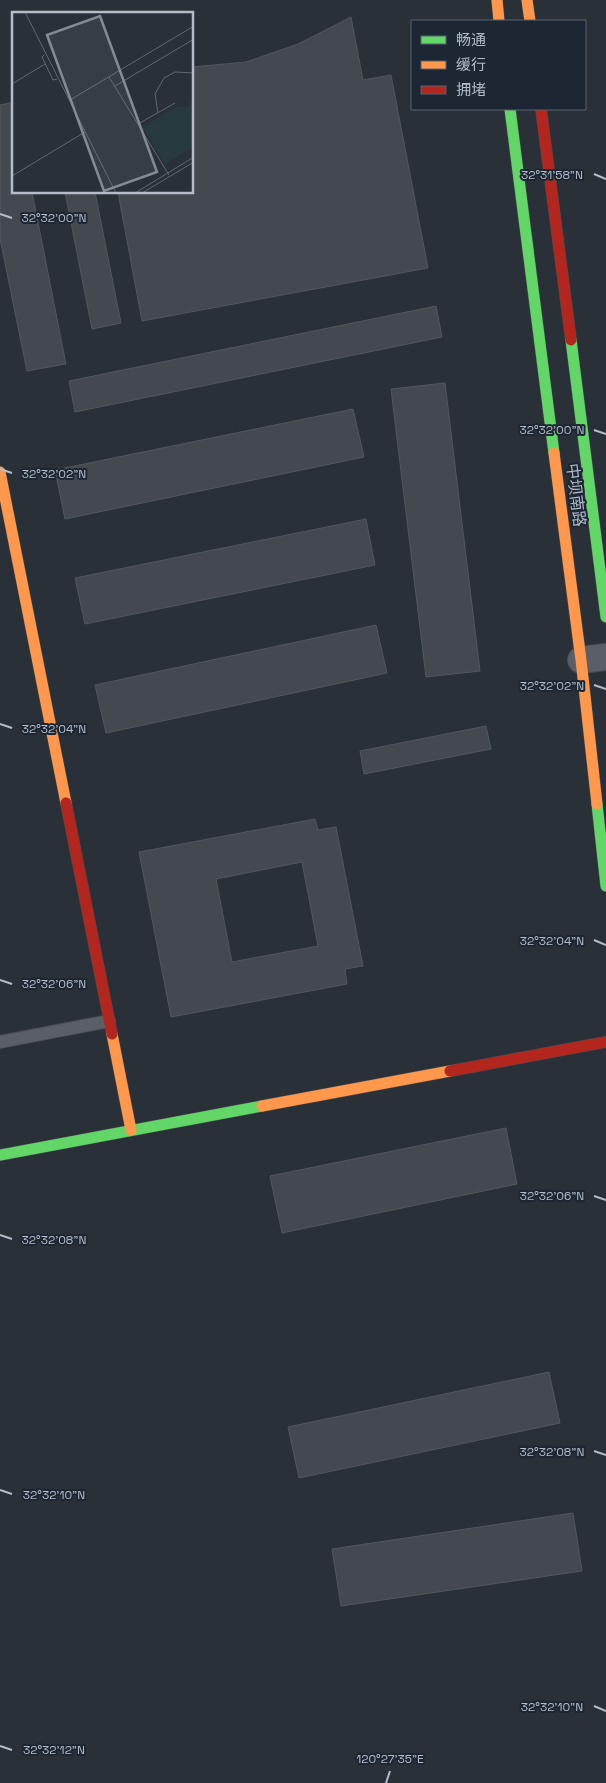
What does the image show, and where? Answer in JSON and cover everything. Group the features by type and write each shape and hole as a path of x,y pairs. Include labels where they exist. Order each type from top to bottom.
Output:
{"main road":[{"path":"496,0 499,20"},
{"path":"527,0 530,20"},
{"name":"中坝南路","path":"510,110 593,658 606,886"},
{"name":"中坝南路","path":"541,110 606,617"},
{"path":"0,472 131,1130"},
{"path":"0,1155 606,1042"}],"lane":[{"path":"0,550 15,547"},
{"path":"0,1042 109,1021"}],"building":[{"path":"351,17 363,80 391,75 428,268 142,321 118,194 194,194 194,67 246,62 298,44"},
{"path":"12,102 12,194 32,194 66,364 27,371 0,239 0,105"},
{"path":"65,194 95,194 121,323 92,329"},
{"path":"436,306 442,337 75,412 69,381"},
{"path":"445,383 480,671 426,677 391,389"},
{"path":"353,409 364,457 65,519 55,470"},
{"path":"366,519 375,565 85,624 75,578"},
{"path":"376,625 387,673 106,733 95,685"},
{"path":"486,726 491,749 364,774 360,751"},
{"path":"315,819 318,830 336,827 363,966 345,969 347,984 171,1017 139,852","holes":["302,862 318,946 232,962 216,879"]},
{"path":"506,1128 517,1184 282,1233 270,1176"},
{"path":"549,1372 560,1423 299,1478 288,1427"},
{"path":"573,1513 582,1571 341,1606 332,1549"}],"traffic: fast":[{"path":"510,110 554,453"},
{"path":"571,340 606,617"},
{"path":"597,804 606,886"},
{"path":"0,1155 262,1106"}],"traffic: slow":[{"path":"497,0 499,20"},
{"path":"527,0 530,20"},
{"path":"554,453 581,660 597,804"},
{"path":"0,472 66,803"},
{"path":"112,1034 131,1130"},
{"path":"262,1106 450,1071"}],"traffic: jam":[{"path":"541,110 571,340"},
{"path":"66,803 112,1034"},
{"path":"450,1071 606,1042"}]}
